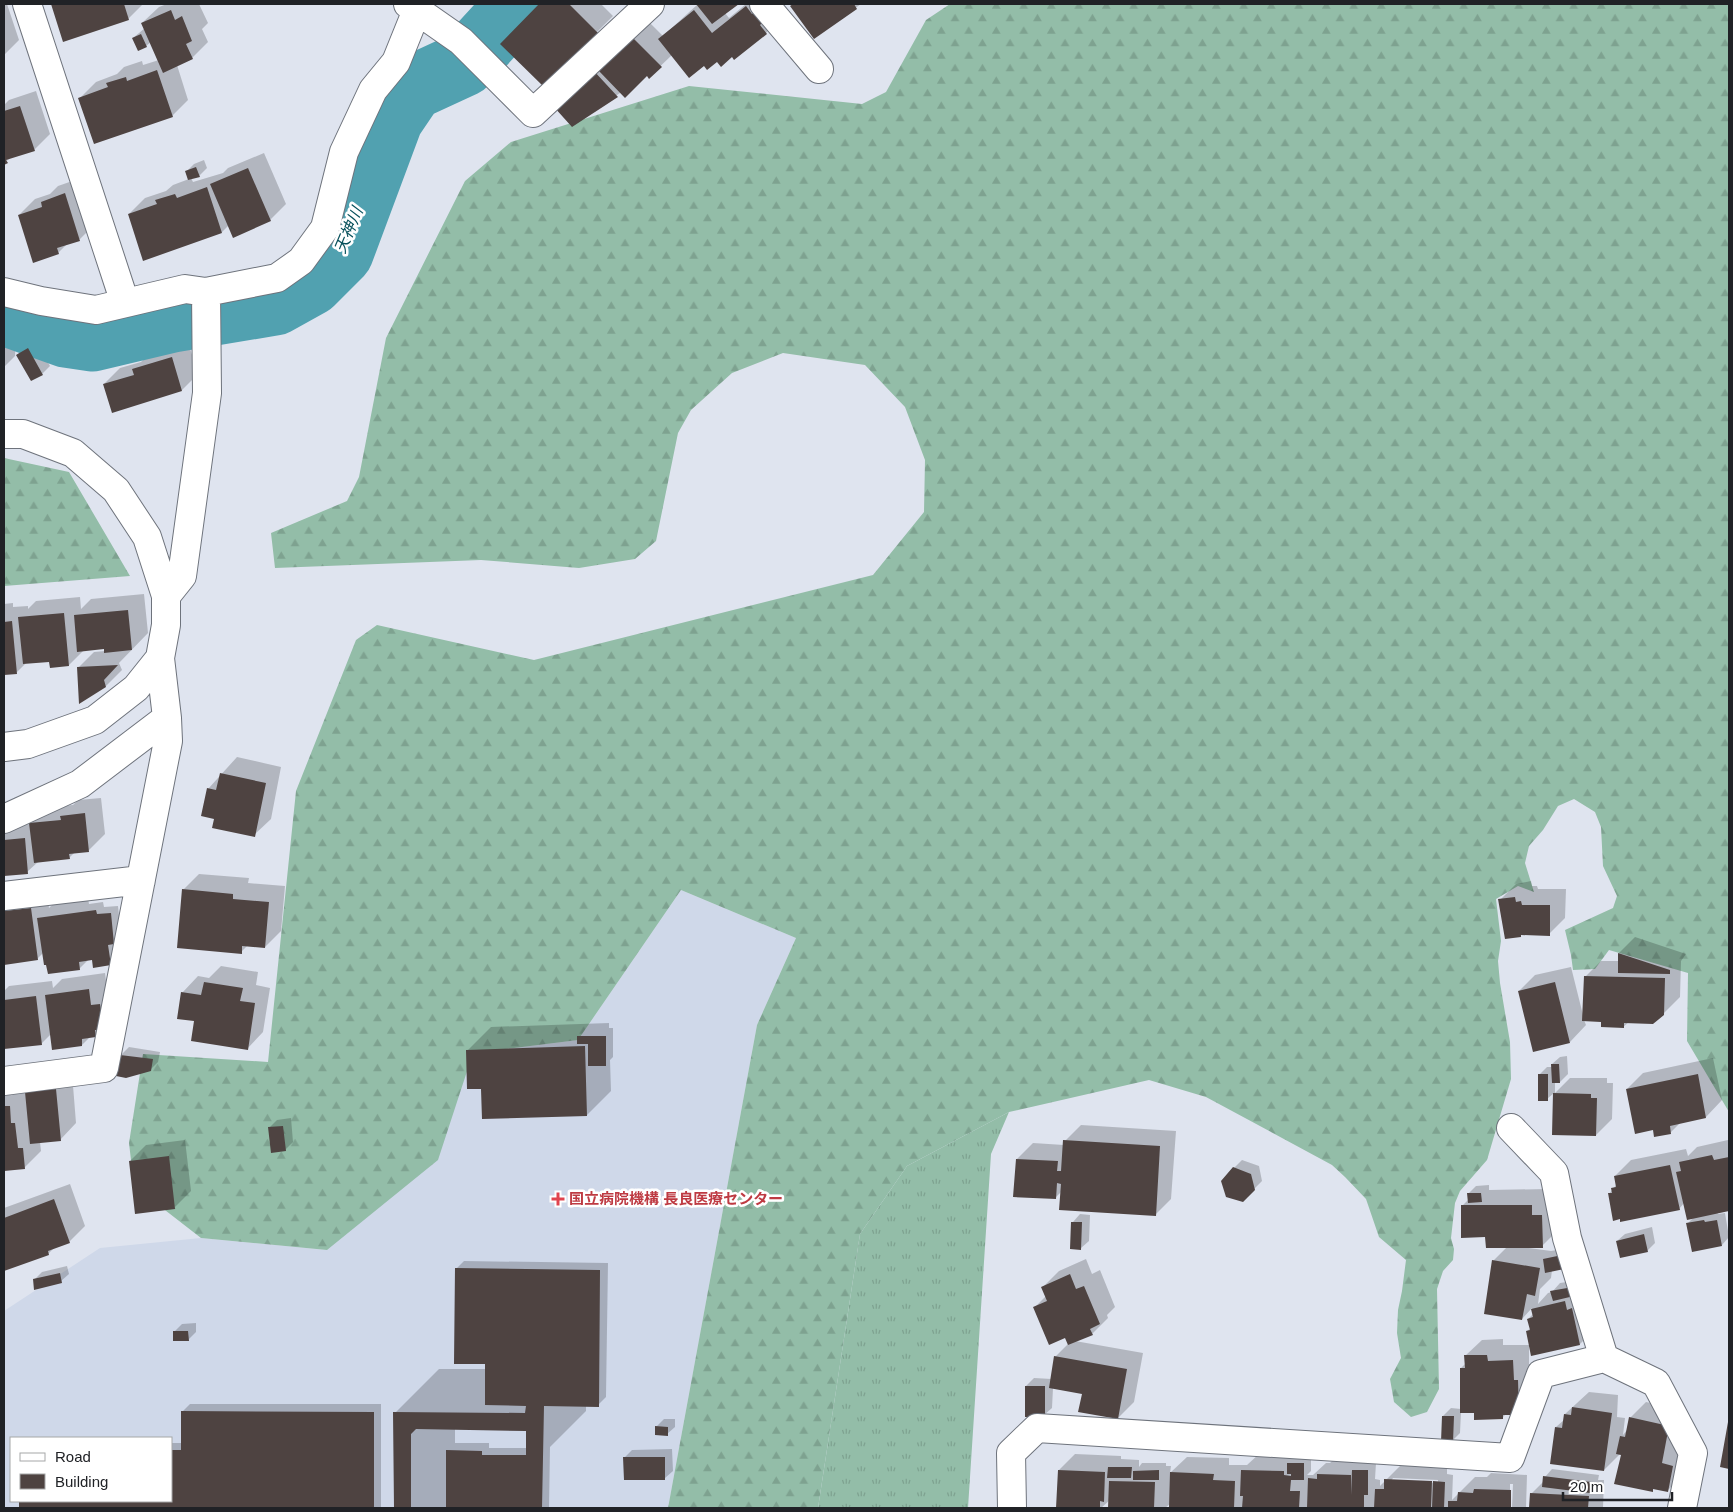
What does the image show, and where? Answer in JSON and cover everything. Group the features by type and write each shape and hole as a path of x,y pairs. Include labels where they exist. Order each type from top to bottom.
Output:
{"street":[{"path":"27,4 125,303"},
{"path":"206,309 277,278 301,261 325,228 344,152 372,90 396,62 414,6 461,41 533,113 650,4"},
{"path":"764,4 819,69"},
{"path":"4,292 41,301 96,310 184,289 206,309 207,393 182,576 166,596"},
{"path":"4,434 23,434 73,453 116,490 148,537 166,596 166,626 160,658 168,741 104,1068 4,1081"},
{"path":"4,747 28,744 94,720 136,688 160,658"},
{"path":"4,818 80,784 167,718"},
{"path":"4,896 140,880"},
{"path":"1511,1128 1554,1173 1567,1238 1604,1358"},
{"path":"1012,1508 1011,1453 1037,1428 1510,1458 1541,1374 1604,1358 1656,1384 1693,1453 1682,1508"}],"shaded area":[{"name":"国立病院機構 長良医療センター","path":"681,890 796,938 757,1025 668,1508 4,1508 4,1311 100,1248 201,1238 327,1250 473,1053 578,1040"}],"green space":[{"path":"950,4 1729,4 1729,1112 1687,1041 1688,973 1609,950 1595,969 1573,970 1565,930 1613,908 1617,896 1603,866 1601,827 1595,812 1574,799 1558,806 1543,830 1529,846 1525,863 1534,892 1518,886 1496,899 1501,941 1498,961 1510,1042 1511,1079 1487,1160 1460,1191 1455,1203 1451,1238 1454,1249 1453,1260 1443,1271 1437,1289 1439,1389 1427,1412 1411,1417 1394,1402 1390,1379 1401,1358 1397,1333 1398,1310 1406,1260 1379,1237 1366,1199 1332,1165 1206,1097 1149,1080 1009,1112 907,1166 860,1234 818,1508 668,1508 757,1025 796,938 681,890 578,1040 473,1053 438,1160 327,1250 201,1238 134,1186 129,1143 143,1054 268,1062 296,791 356,640 377,625 534,660 873,575 924,512 925,460 905,407 865,365 783,353 732,373 691,410 678,433 656,541 635,559 579,568 481,560 275,568 271,533 347,501 359,477 386,338 465,181 511,142 689,86 862,104 886,92 926,20"},
{"path":"4,458 69,472 130,576 4,586"},
{"path":"1009,1112 991,1154 968,1508 818,1508 860,1234 907,1166"}],"building":[{"path":"51,4 124,4 129,20 63,42"},
{"path":"539,4 569,4 598,33 544,87 500,44"},
{"path":"696,4 739,4 712,24"},
{"path":"793,4 854,4 857,9 814,39 790,6"},
{"path":"746,6 752,14 756,11 764,21 760,25 767,34 734,60 732,57 721,67 717,62 707,70 704,66 689,78 658,39 694,10 712,33"},
{"path":"171,10 175,20 182,16 192,41 186,44 193,59 163,73 141,23"},
{"path":"141,34 147,47 138,51 132,38"},
{"path":"633,38 662,67 649,79 647,76 625,98 599,71"},
{"path":"157,70 173,117 94,144 78,98 108,87 106,83 126,77 127,81"},
{"path":"593,70 618,97 572,127 554,107"},
{"path":"20,106 35,151 6,160 8,163 4,165 4,111"},
{"path":"196,167 200,177 188,180 185,171"},
{"path":"248,168 271,221 233,238 210,184"},
{"path":"207,187 222,233 143,261 128,214 157,204 155,200 175,194 177,198"},
{"path":"65,193 80,241 57,248 59,254 33,263 18,215 42,207 41,202"},
{"path":"28,348 43,375 31,381 16,355"},
{"path":"172,357 182,391 112,413 103,384 134,375 132,369"},
{"path":"128,610 132,650 104,653 104,649 77,652 74,615"},
{"path":"64,613 69,666 50,668 49,662 23,664 18,617"},
{"path":"12,621 17,674 4,675 4,622"},
{"path":"118,665 104,680 106,687 79,704 77,667"},
{"path":"220,773 266,783 255,837 212,828 214,819 201,816 207,788 216,790"},
{"path":"85,813 89,852 69,854 70,859 34,863 29,823 61,820 60,816"},
{"path":"25,838 28,874 4,876 4,840"},
{"path":"182,889 233,894 233,899 269,902 265,948 242,946 242,954 177,948"},
{"path":"1515,897 1516,902 1521,901 1522,905 1550,905 1550,936 1521,935 1521,937 1505,939 1498,899"},
{"path":"31,908 38,960 4,965 4,911"},
{"path":"96,910 97,914 111,913 114,944 108,945 111,965 93,968 92,960 79,962 80,970 48,974 46,965 44,965 37,918"},
{"path":"1618,953 1670,970 1670,974 1618,973"},
{"path":"1584,976 1665,978 1664,1015 1653,1024 1624,1023 1624,1028 1601,1027 1601,1022 1582,1021"},
{"path":"204,982 243,988 240,1001 255,1003 248,1050 191,1041 194,1021 177,1019 181,992 201,995"},
{"path":"1555,982 1570,1043 1533,1052 1518,991"},
{"path":"89,989 91,1005 100,1004 102,1016 98,1030 95,1030 96,1037 82,1039 82,1046 52,1050 45,995"},
{"path":"36,996 42,1045 4,1049 4,1000"},
{"path":"577,1036 606,1036 606,1066 588,1066 588,1044 577,1044"},
{"path":"585,1046 587,1116 482,1119 481,1089 467,1089 466,1050"},
{"path":"120,1055 153,1059 151,1071 126,1078 116,1076"},
{"path":"1551,1064 1559,1064 1560,1083 1552,1083"},
{"path":"1538,1074 1548,1074 1548,1101 1538,1101"},
{"path":"1698,1074 1706,1118 1670,1126 1671,1134 1654,1137 1653,1130 1635,1134 1626,1089"},
{"path":"56,1089 61,1141 30,1144 25,1092"},
{"path":"1553,1093 1591,1094 1591,1098 1597,1098 1596,1136 1552,1135"},
{"path":"4,1106 10,1106 11,1123 15,1123 18,1148 23,1148 25,1169 4,1171"},
{"path":"283,1126 286,1151 271,1153 268,1127"},
{"path":"1063,1140 1160,1146 1156,1216 1059,1210 1061,1184 1057,1183 1056,1199 1013,1197 1016,1159 1058,1161 1057,1171 1061,1171"},
{"path":"1712,1155 1714,1160 1729,1157 1729,1211 1687,1220 1676,1172 1681,1171 1679,1162"},
{"path":"169,1156 175,1209 135,1214 129,1161"},
{"path":"1670,1165 1680,1210 1620,1222 1620,1219 1613,1221 1608,1193 1612,1193 1611,1188 1616,1187 1614,1176"},
{"path":"1233,1167 1251,1174 1255,1190 1243,1202 1226,1197 1221,1181"},
{"path":"1467,1193 1481,1193 1482,1202 1468,1203"},
{"path":"54,1199 70,1243 48,1251 49,1255 4,1271 4,1218"},
{"path":"1461,1205 1532,1205 1532,1215 1542,1215 1543,1248 1486,1248 1485,1237 1461,1238"},
{"path":"1704,1220 1705,1222 1717,1220 1722,1246 1692,1252 1686,1223"},
{"path":"1071,1222 1082,1222 1081,1250 1070,1249"},
{"path":"1644,1234 1648,1252 1620,1258 1616,1241"},
{"path":"1567,1254 1569,1268 1545,1273 1543,1259"},
{"path":"1492,1260 1540,1268 1535,1296 1527,1294 1522,1320 1484,1314"},
{"path":"455,1268 600,1270 599,1407 544,1406 542,1508 446,1508 446,1450 482,1451 482,1455 526,1455 526,1431 416,1429 411,1434 411,1508 394,1508 393,1412 525,1413 526,1406 485,1405 485,1364 454,1364"},
{"path":"60,1273 62,1283 34,1290 33,1279"},
{"path":"1070,1274 1076,1289 1084,1286 1100,1324 1090,1329 1093,1335 1068,1345 1065,1338 1049,1345 1033,1307 1047,1301 1041,1287"},
{"path":"1573,1287 1574,1296 1553,1301 1550,1291"},
{"path":"1565,1301 1567,1310 1572,1308 1580,1345 1531,1356 1526,1331 1530,1330 1527,1319 1533,1317 1531,1309"},
{"path":"173,1331 188,1331 189,1341 173,1341"},
{"path":"1464,1355 1487,1355 1488,1361 1513,1360 1514,1380 1518,1380 1519,1415 1503,1415 1503,1419 1474,1420 1474,1413 1460,1413 1460,1368 1465,1368"},
{"path":"1054,1356 1127,1369 1118,1419 1078,1412 1082,1394 1049,1388"},
{"path":"1025,1386 1045,1386 1045,1417 1025,1417"},
{"path":"1572,1407 1612,1413 1604,1471 1550,1464 1555,1427 1562,1428 1564,1414 1571,1415"},
{"path":"181,1411 374,1412 374,1508 19,1508 19,1502 172,1502 172,1450 181,1450"},
{"path":"1442,1416 1454,1416 1453,1442 1441,1442"},
{"path":"1629,1417 1669,1426 1662,1463 1673,1466 1668,1492 1653,1489 1653,1492 1614,1484 1621,1455 1616,1454 1620,1436 1625,1437"},
{"path":"1729,1422 1729,1469 1720,1467"},
{"path":"655,1426 668,1427 668,1436 655,1435"},
{"path":"623,1457 665,1457 665,1480 624,1480"},
{"path":"1287,1463 1304,1463 1304,1480 1291,1480 1290,1491 1300,1491 1299,1508 1242,1508 1243,1496 1240,1496 1241,1470 1284,1471 1284,1475 1291,1476 1291,1474 1287,1474"},
{"path":"1108,1467 1132,1467 1131,1478 1107,1478"},
{"path":"1058,1470 1105,1472 1104,1502 1100,1501 1100,1508 1056,1508"},
{"path":"1159,1470 1159,1480 1133,1480 1133,1471"},
{"path":"1352,1470 1368,1470 1368,1495 1364,1495 1364,1508 1307,1508 1308,1478 1317,1479 1317,1474 1351,1475 1351,1495"},
{"path":"1170,1472 1214,1474 1213,1480 1235,1481 1234,1508 1169,1508"},
{"path":"1543,1476 1591,1482 1590,1493 1542,1487"},
{"path":"1384,1479 1432,1481 1431,1508 1374,1508 1375,1489 1384,1489"},
{"path":"1109,1481 1155,1482 1154,1508 1108,1508"},
{"path":"1433,1481 1445,1482 1444,1508 1432,1508"},
{"path":"1474,1489 1511,1490 1511,1508 1448,1508 1448,1501 1457,1501 1458,1492 1473,1493"},
{"path":"1530,1493 1589,1496 1588,1508 1529,1508"}],"waterway":[{"name":"天神川","path":"4,313 66,335 93,339 173,320 275,303 311,283 341,253 391,119 412,88 464,64 519,4"}],"place":[{"name":"国立病院機構 長良医療センター","path":"558,1199"}]}
